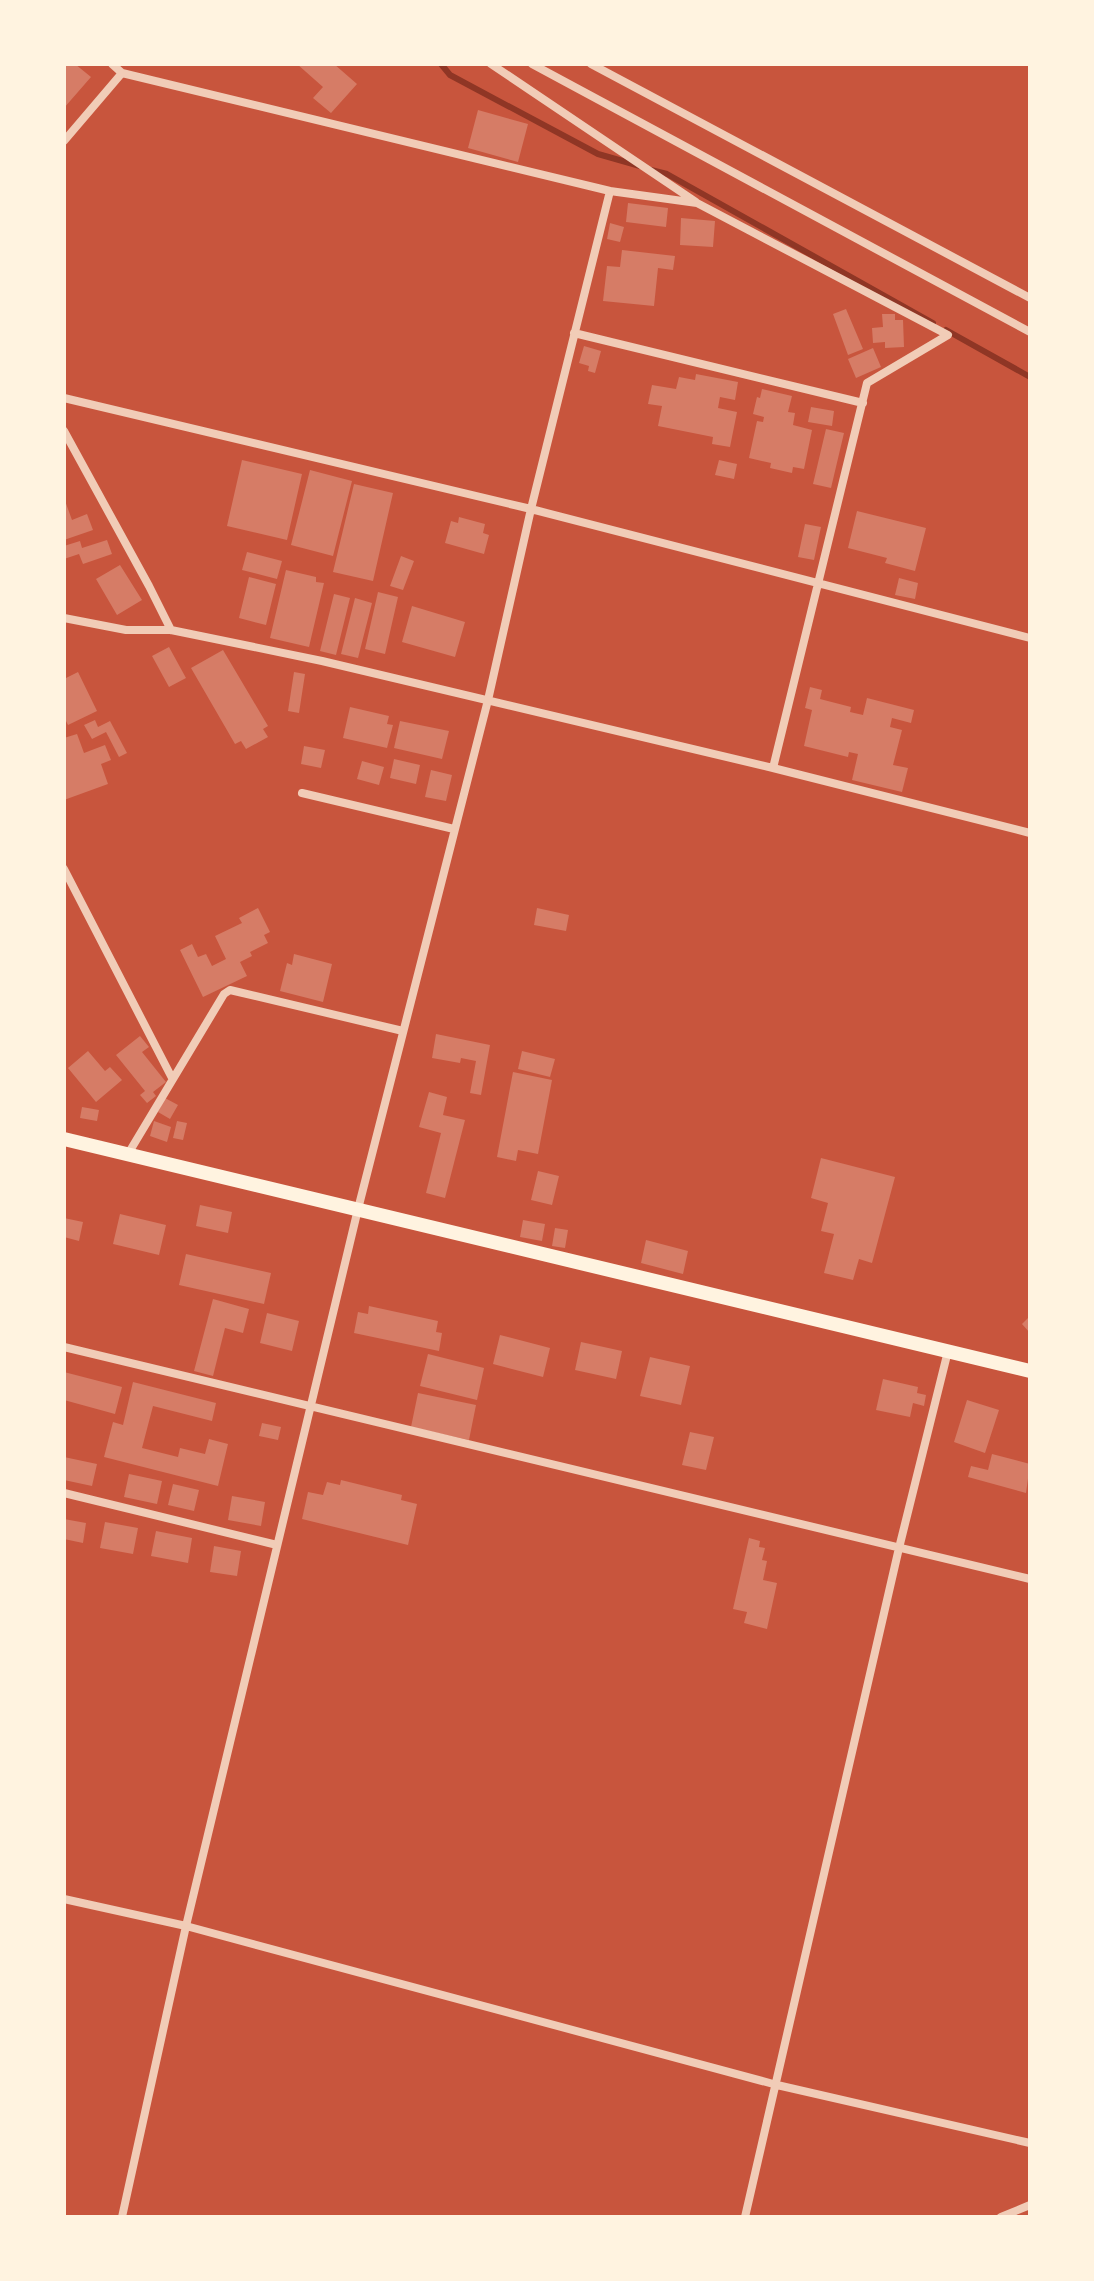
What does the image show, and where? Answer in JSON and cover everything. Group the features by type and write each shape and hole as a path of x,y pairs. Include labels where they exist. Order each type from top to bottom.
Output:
{"highway":[{"path":"64,1139 1030,1371"}],"street":[{"path":"112,64 122,73 610,191 697,203"},
{"path":"491,64 697,203 948,335 867,383 773,768"},
{"path":"532,64 1030,332"},
{"path":"591,64 1030,298"},
{"path":"64,141 122,73"},
{"path":"122,2217 186,1926 310,1407 488,700 531,509 610,191"},
{"path":"574,333 863,403"},
{"path":"64,398 531,509 1030,638"},
{"path":"64,431 171,630"},
{"path":"64,618 126,630 171,630 322,661 773,768 1030,833"},
{"path":"302,793 454,829"},
{"path":"64,869 172,1078"},
{"path":"128,1154 224,994 230,990 403,1031"},
{"path":"64,1347 1030,1579"},
{"path":"745,2217 899,1548 948,1351"},
{"path":"64,1493 277,1545"},
{"path":"64,1899 186,1926 777,2085 1030,2143"},
{"path":"1001,2217 1030,2205"}],"building":[{"path":"64,64 75,64 91,77 64,108"},
{"path":"297,64 334,64 357,84 331,113 313,98 323,87"},
{"path":"478,110 528,124 518,162 468,148"},
{"path":"628,203 668,208 666,227 626,222"},
{"path":"681,218 715,221 713,247 680,245"},
{"path":"610,223 624,227 620,242 607,239"},
{"path":"622,250 675,256 673,270 658,268 654,306 603,301 607,266 620,267"},
{"path":"846,309 863,349 848,355 833,314"},
{"path":"882,314 895,314 895,320 903,320 904,347 885,348 885,342 873,343 872,328 883,327"},
{"path":"584,346 601,351 595,373 588,371 589,366 579,363"},
{"path":"873,348 881,367 856,378 848,359"},
{"path":"696,374 738,382 735,400 720,397 718,408 737,412 730,447 712,444 713,437 658,426 662,406 648,404 652,385 676,389 679,377 695,380"},
{"path":"762,389 792,396 788,412 795,413 793,425 812,430 804,469 793,467 792,473 770,468 771,463 749,458 757,421 763,422 764,417 753,414"},
{"path":"811,407 834,411 832,426 808,422"},
{"path":"826,429 844,433 831,488 813,484"},
{"path":"242,460 302,474 287,540 227,526"},
{"path":"719,460 737,464 734,479 715,475"},
{"path":"310,470 352,481 333,556 291,545"},
{"path":"354,484 393,493 373,581 333,572"},
{"path":"64,498 72,520 87,514 93,530 64,540"},
{"path":"857,511 926,528 915,571 885,563 887,558 848,548"},
{"path":"459,517 485,524 483,533 489,535 484,554 445,543 451,521 458,523"},
{"path":"805,524 821,527 814,560 798,557"},
{"path":"107,540 112,554 83,564 79,554 64,559 64,546 80,541 82,548"},
{"path":"247,552 282,561 277,579 242,570"},
{"path":"401,556 414,561 403,590 390,586"},
{"path":"120,565 142,600 117,615 96,579"},
{"path":"286,570 316,577 316,582 324,583 309,647 270,638"},
{"path":"249,577 276,584 266,625 239,618"},
{"path":"899,578 918,583 915,599 895,595"},
{"path":"378,592 398,597 385,654 365,649"},
{"path":"334,594 350,598 336,655 320,651"},
{"path":"355,598 372,603 358,658 341,654"},
{"path":"412,606 465,622 455,657 402,642"},
{"path":"169,647 186,678 169,687 152,656"},
{"path":"223,650 268,726 263,729 268,737 246,749 241,741 235,744 191,668"},
{"path":"78,672 97,711 68,725 64,717 64,679"},
{"path":"294,672 305,674 299,713 288,711"},
{"path":"810,687 822,690 820,699 851,707 850,712 863,715 867,698 914,710 911,723 892,718 890,727 902,730 893,765 908,768 902,792 852,780 858,754 849,752 848,757 804,746 812,710 805,708"},
{"path":"350,707 389,716 387,724 393,725 387,748 343,738"},
{"path":"95,720 98,727 110,721 127,753 119,757 106,732 92,739 84,725"},
{"path":"400,721 449,731 442,759 394,748"},
{"path":"77,734 84,753 105,745 111,760 101,764 108,784 64,800 64,738"},
{"path":"304,746 325,750 321,768 301,764"},
{"path":"394,759 420,765 416,784 390,778"},
{"path":"362,761 384,767 379,785 357,779"},
{"path":"431,770 452,775 446,801 425,797"},
{"path":"258,908 270,932 264,935 268,943 250,952 252,956 240,962 247,976 203,997 180,950 192,944 198,957 206,954 212,966 226,959 215,936 242,923 239,918"},
{"path":"537,908 569,915 566,931 534,925"},
{"path":"294,954 332,964 323,1002 280,991 287,963 292,965"},
{"path":"436,1034 490,1045 481,1095 470,1093 476,1061 461,1058 460,1063 432,1058"},
{"path":"140,1036 149,1047 142,1052 166,1082 153,1092 156,1096 147,1103 140,1095 145,1091 116,1055"},
{"path":"88,1051 105,1071 110,1067 122,1080 96,1102 68,1068"},
{"path":"522,1051 555,1059 550,1077 518,1069"},
{"path":"513,1072 552,1080 538,1154 518,1150 516,1161 497,1157"},
{"path":"429,1092 447,1097 443,1115 465,1120 445,1198 426,1193 441,1133 419,1127"},
{"path":"165,1098 178,1105 170,1119 158,1112"},
{"path":"82,1107 99,1110 97,1121 80,1118"},
{"path":"154,1121 171,1127 167,1142 150,1136"},
{"path":"177,1121 187,1123 183,1140 173,1138"},
{"path":"821,1158 895,1177 872,1263 859,1259 853,1280 824,1273 834,1234 821,1231 828,1203 811,1198"},
{"path":"538,1171 559,1176 552,1205 531,1200"},
{"path":"200,1205 232,1212 228,1233 196,1226"},
{"path":"120,1214 166,1225 159,1255 113,1244"},
{"path":"64,1218 83,1222 79,1241 64,1237"},
{"path":"523,1220 545,1224 542,1241 520,1237"},
{"path":"555,1228 568,1230 565,1248 552,1246"},
{"path":"646,1240 688,1251 683,1274 641,1263"},
{"path":"186,1254 271,1273 264,1304 179,1285"},
{"path":"213,1299 249,1309 243,1333 225,1328 213,1376 194,1371"},
{"path":"369,1306 438,1321 436,1332 442,1333 439,1351 354,1333 358,1312 368,1314"},
{"path":"267,1313 299,1321 292,1351 260,1343"},
{"path":"1030,1316 1030,1333 1022,1324"},
{"path":"500,1335 550,1348 543,1377 493,1364"},
{"path":"581,1342 622,1351 616,1379 575,1370"},
{"path":"428,1354 484,1368 477,1400 420,1386"},
{"path":"650,1357 690,1366 681,1405 640,1396"},
{"path":"64,1372 122,1387 115,1414 64,1400"},
{"path":"883,1379 918,1387 917,1393 926,1395 924,1406 913,1403 910,1417 876,1410"},
{"path":"133,1382 216,1403 212,1421 153,1406 142,1448 178,1457 180,1448 205,1454 209,1439 228,1444 218,1486 104,1457 113,1422 123,1425"},
{"path":"418,1393 476,1405 469,1440 411,1427"},
{"path":"967,1400 999,1410 985,1453 954,1442"},
{"path":"262,1423 281,1427 278,1440 259,1436"},
{"path":"690,1432 714,1437 706,1470 682,1465"},
{"path":"992,1454 1030,1464 1026,1493 968,1477 971,1466 988,1470"},
{"path":"64,1457 97,1464 92,1486 64,1480"},
{"path":"129,1474 162,1481 157,1504 124,1497"},
{"path":"341,1480 402,1495 401,1500 417,1504 408,1545 302,1519 308,1492 323,1495 327,1482 340,1485"},
{"path":"173,1484 199,1490 194,1511 168,1505"},
{"path":"232,1496 265,1502 261,1526 228,1520"},
{"path":"64,1519 86,1523 83,1543 64,1539"},
{"path":"105,1522 138,1528 133,1554 100,1548"},
{"path":"156,1531 192,1538 188,1563 151,1556"},
{"path":"749,1538 760,1541 759,1547 765,1548 762,1560 767,1561 763,1580 777,1583 767,1629 744,1623 747,1612 733,1609"},
{"path":"214,1546 241,1551 237,1576 210,1572"}],"waterway":[{"path":"441,64 450,75 598,154 640,166"},
{"path":"651,170 667,174 933,323"},
{"path":"946,330 1030,377"}]}
